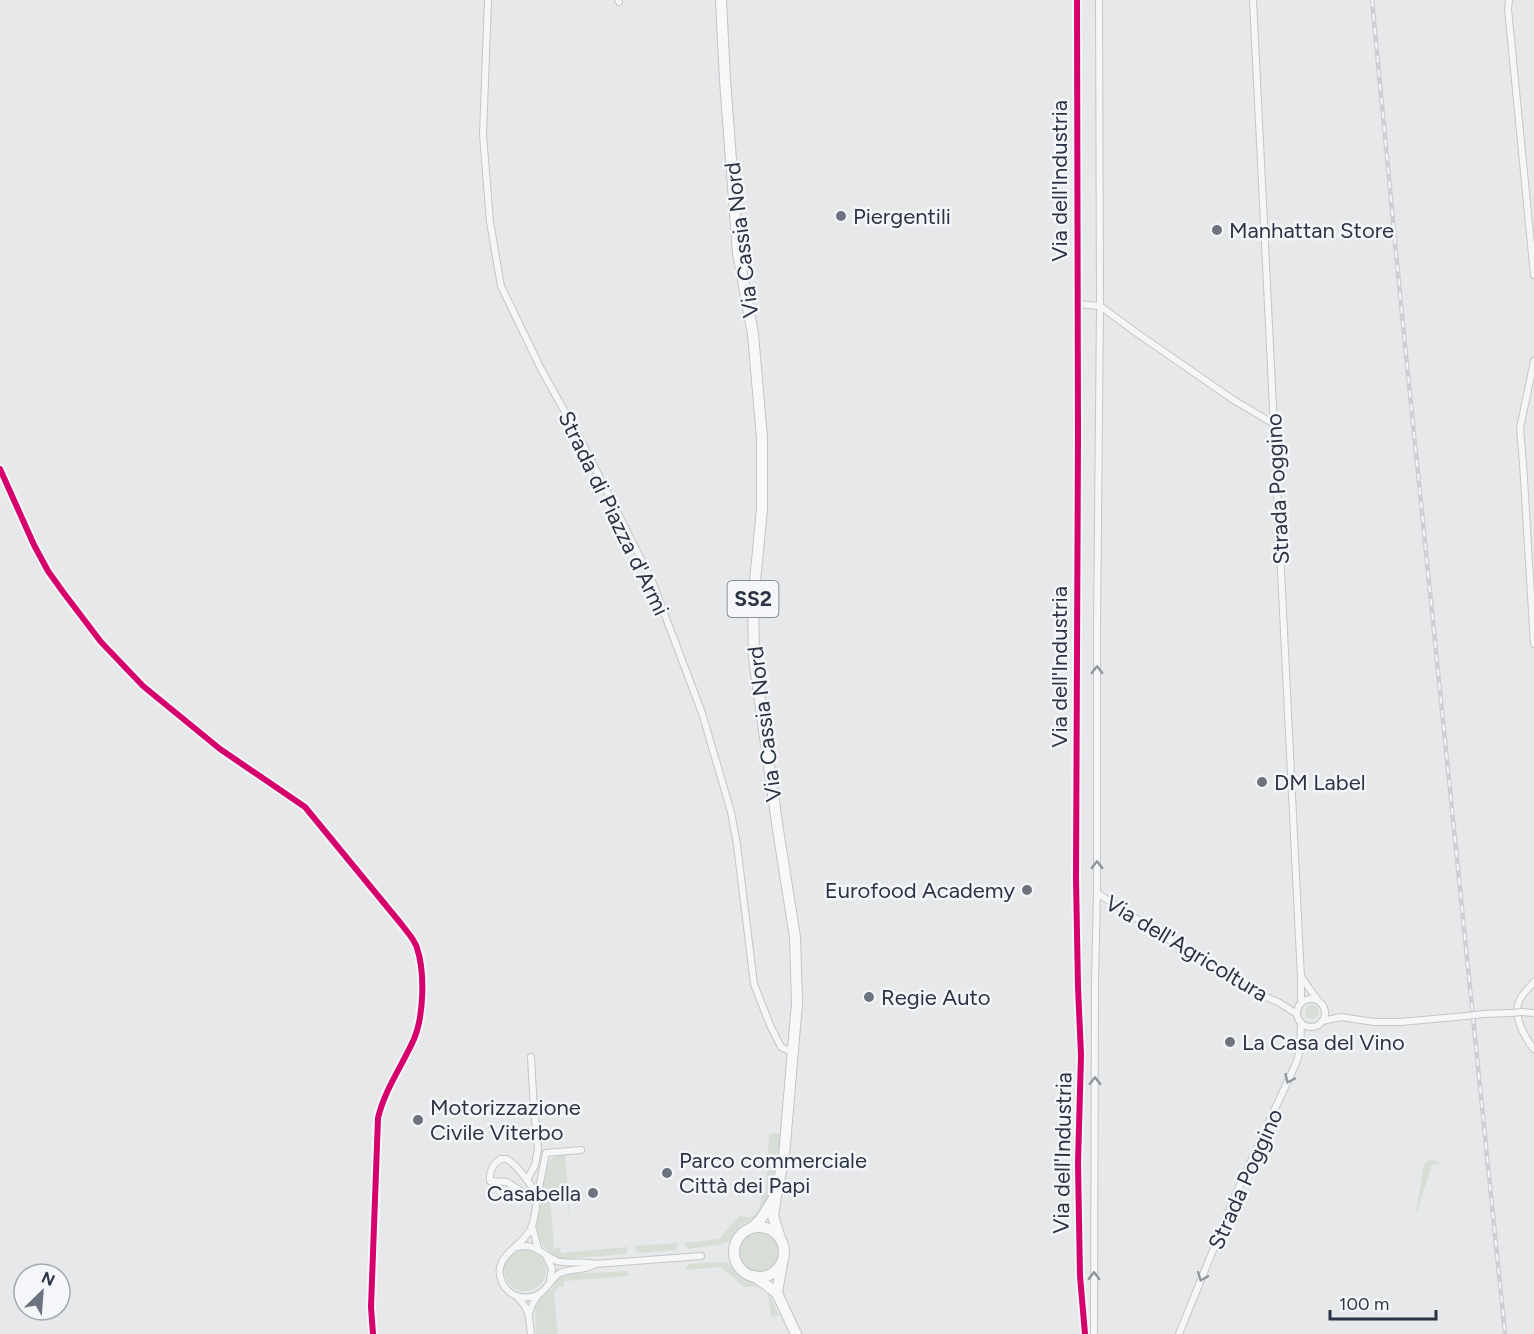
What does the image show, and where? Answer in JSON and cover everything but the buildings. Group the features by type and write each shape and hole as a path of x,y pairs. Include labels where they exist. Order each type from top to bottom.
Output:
{"main road":[{"name":"Via Cassia Nord","path":"722,0 725,80 738,253 753,334 762,438 762,509 754,582 753,640 769,771 795,937 797,1003 784,1156 773,1216 780,1238"},
{"name":"Via Cassia Nord","path":"752,1227 761,1219 776,1196"},
{"path":"752,1227 768,1228 777,1233 780,1238"},
{"name":"SS2","path":"752,1227 747,1229 737,1241 734,1251 736,1261 747,1273 777,1293 796,1334"},
{"name":"SS2","path":"777,1293 784,1253 780,1238"},
{"path":"754,1276 770,1274 782,1263"}],"street":[{"name":"Strada di Piazza d'Armi","path":"488,0 483,135 490,222 501,286 541,369 584,446 652,581 702,713 730,812 737,845 754,984 781,1047 792,1052"},
{"name":"Via dell'Industria","path":"1077,0 1076,879 1081,1055 1078,1163 1080,1275 1085,1334"},
{"name":"Via dell'Industria","path":"1094,1334 1096,629 1100,306 1099,0"},
{"name":"Strada Poggino","path":"1253,0 1302,978 1300,1004"},
{"path":"1509,0 1509,21 1534,275"},
{"path":"1077,304 1100,306 1232,399 1274,424"},
{"path":"1534,361 1520,428 1534,644"},
{"name":"Via dell'Agricoltura","path":"1097,893 1214,969 1249,990 1278,1002"},
{"path":"1302,978 1324,1007 1341,1017"},
{"path":"1534,982 1520,998 1517,1007 1523,1033 1534,1049"},
{"path":"1278,1002 1300,1004 1309,998 1318,1000"},
{"path":"1278,1002 1297,1014 1301,1023 1310,1027 1322,1021 1341,1017 1374,1022 1401,1022 1511,1012 1534,1013"},
{"path":"1297,1014 1300,1004"},
{"path":"1322,1021 1324,1007"},
{"name":"Strada Poggino","path":"1179,1334 1235,1196 1298,1061 1301,1023"},
{"path":"527,1180 535,1165 538,1149 531,1057"},
{"path":"531,1334 529,1313 523,1303 503,1285 499,1271 504,1257 526,1237 532,1225 546,1153 581,1150"},
{"path":"501,1159 511,1162 527,1180 537,1198 529,1196 507,1182 490,1181 495,1163 501,1159"},
{"path":"532,1225 538,1248"},
{"path":"515,1247 530,1245 559,1261 595,1264"},
{"path":"544,1253 552,1268 549,1284"},
{"path":"529,1313 534,1300 560,1273 587,1268 595,1264 701,1256"},
{"path":"514,1295 529,1297 538,1295"}],"shaded area":[{"path":"1309,1005 1315,1005 1319,1012 1315,1019 1309,1019 1305,1015 1305,1009"},
{"path":"769,1134 781,1135 765,1208 758,1217 740,1226 729,1241 688,1249 685,1243 719,1239 739,1216 750,1217 757,1212 761,1193 766,1193"},
{"path":"565,1155 570,1214 567,1194 549,1196 544,1193 543,1189 549,1162 554,1157"},
{"path":"1431,1160 1442,1163 1432,1165 1415,1218 1424,1165"},
{"path":"550,1200 554,1248 560,1248 561,1253 628,1247 626,1254 563,1259 552,1254 541,1241 537,1225 541,1204"},
{"path":"760,1231 768,1232 775,1237 780,1244 780,1260 775,1267 768,1272 760,1273 752,1272 745,1267 740,1260 739,1252 740,1244 745,1237 752,1232"},
{"path":"678,1243 676,1250 638,1253 634,1246"},
{"path":"525,1249 540,1255 546,1270 540,1285 525,1291 510,1285 504,1270 510,1255"},
{"path":"727,1263 742,1277 768,1290 779,1316 771,1317 768,1294 763,1288 744,1287 721,1267 686,1270 690,1264"},
{"path":"626,1271 629,1276 564,1281 564,1286 558,1287 554,1293 558,1334 536,1334 535,1305 552,1289 558,1278 570,1274"}],"railway":[{"path":"1372,0 1505,1334"}],"cycle path":[{"path":"1077,0 1076,879 1081,1055 1078,1163 1080,1276 1085,1334"},
{"path":"0,469 48,571 101,642 143,686 220,749 305,807 416,945 420,958 422,981 420,1018 414,1039 389,1087 378,1118 371,1307 373,1334"}],"place":[{"name":"Piergentili","path":"841,216"},
{"name":"Manhattan Store","path":"1217,230"},
{"name":"DM Label","path":"1262,782"},
{"name":"Eurofood Academy","path":"1027,890"},
{"name":"Regie Auto","path":"869,997"},
{"name":"La Casa del Vino","path":"1230,1042"},
{"name":"Motorizzazione Civile Viterbo","path":"418,1120"},
{"name":"Parco commerciale Città dei Papi","path":"667,1173"},
{"name":"Casabella","path":"593,1193"}]}
